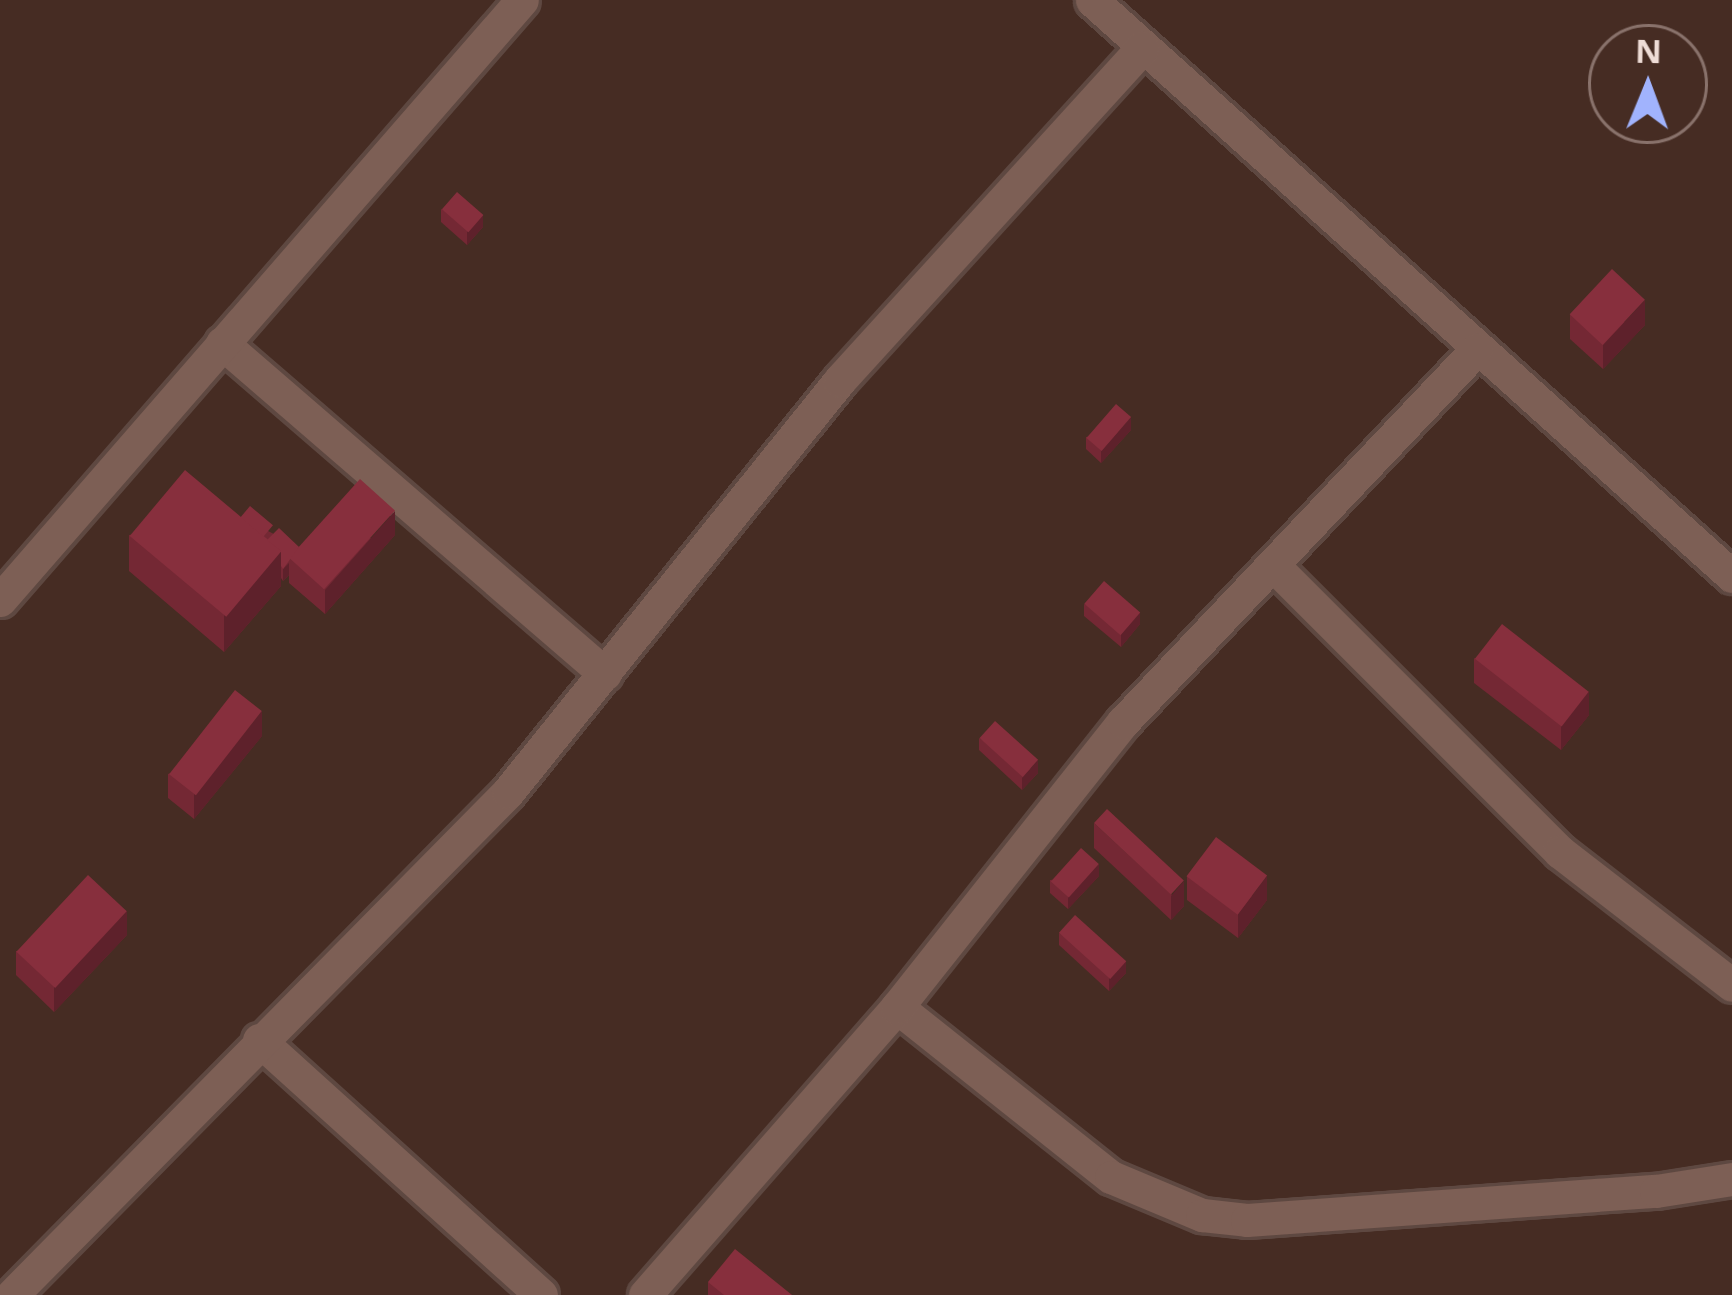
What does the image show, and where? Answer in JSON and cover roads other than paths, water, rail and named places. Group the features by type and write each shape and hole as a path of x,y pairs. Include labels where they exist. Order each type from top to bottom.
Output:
{"street":[{"path":"0,600 522,0"},
{"path":"1093,0 1732,576"},
{"path":"12,1295 260,1040 415,894 605,674 840,380 1142,48"},
{"path":"222,343 605,674"},
{"path":"645,1295 897,1006 1123,722 1476,350"},
{"path":"1274,567 1560,852 1627,910 1725,964"},
{"path":"897,1006 1112,1177 1202,1215 1247,1220 1656,1191 1732,1179"},
{"path":"260,1040 541,1295"}]}
